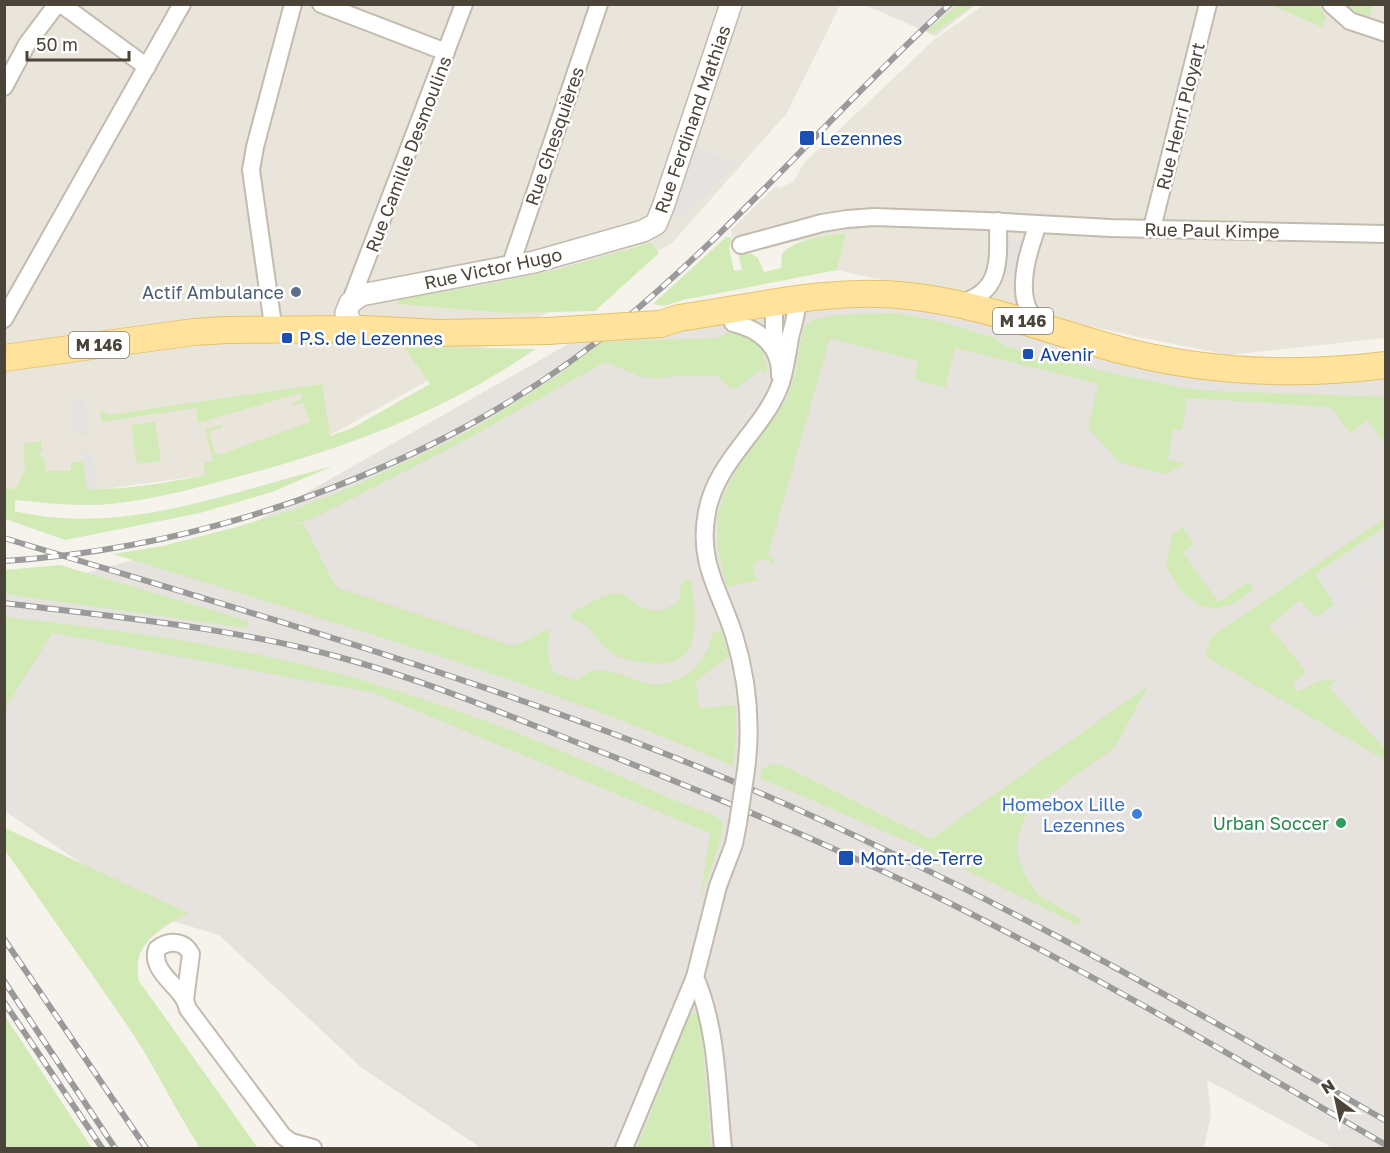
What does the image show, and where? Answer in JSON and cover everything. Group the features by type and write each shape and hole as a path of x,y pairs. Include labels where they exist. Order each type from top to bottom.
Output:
{"main road":[{"name":"M 146","path":"353,315 438,333 547,331 660,324 686,327 733,323 828,294 865,293 908,296 959,304 995,312 1136,354 1209,367 1294,371 1386,365"},
{"name":"M 146","path":"660,324 679,318 870,300 918,304 980,318 1133,362 1175,370 1237,378 1300,380 1386,373"},
{"name":"Rue Victor Hugo","path":"4,358 194,332 353,315"}],"street":[{"path":"4,87 27,44 59,4 147,67"},
{"path":"4,319 182,4"},
{"path":"270,323 251,170 293,4"},
{"path":"321,4 446,52"},
{"name":"Rue Camille Desmoulins","path":"353,315 464,4"},
{"name":"Rue Ghesquières","path":"510,267 599,4"},
{"name":"Rue Ferdinand Mathias","path":"648,229 656,224 661,213 731,4"},
{"name":"Rue Henri Ployart","path":"1152,228 1208,4"},
{"path":"1331,4 1350,21 1386,33"},
{"name":"Rue Paul Kimpe","path":"741,246 822,223 888,217 1152,228 1386,234"},
{"path":"959,304 973,300 983,293 993,281 998,221"},
{"path":"1038,224 1027,261 1025,294 1029,310 1047,329"},
{"name":"Rue Victor Hugo","path":"353,315 361,295 510,267 604,243 648,229"},
{"path":"779,360 788,307"},
{"path":"624,1149 695,977 718,886 734,844 738,824 746,770 749,727 745,680 734,634 711,580 706,551 705,525 708,504 721,474 765,414 784,376 791,335 788,307"},
{"path":"733,323 750,327 772,346 779,360 781,372 778,391"},
{"path":"695,977 703,995 711,1026 723,1149"},
{"path":"185,1000 188,1009 283,1136 291,1142 313,1149"}],"shaded area":[{"path":"4,5 840,5 787,113 672,243 329,436 206,475 98,490 5,491"},
{"path":"865,5 975,5 936,36"},
{"path":"984,5 1385,5 1385,338 1229,355 837,270 846,233 734,252 731,230 776,186 779,188 793,182 804,163 935,39"},
{"path":"693,146 738,164 679,220 670,211"},
{"path":"1002,239 1035,242 1030,277 998,274"},
{"path":"834,290 1157,359 1385,369 1386,1143 1382,1148 1333,1148 1207,1080 1211,1114 1204,1148 481,1148 362,1068 219,935 159,917 5,811 5,595 239,531 605,323"},
{"path":"82,396 90,434 75,436 69,398 82,399"},
{"path":"92,452 98,490 87,489 81,453"},
{"path":"1385,527 1385,555 1352,577 1369,602 1326,632 1316,618 1335,604 1315,574"},
{"path":"1337,680 1385,732 1385,749 1329,687"}],"green space":[{"path":"958,5 974,5 931,34 927,31"},
{"path":"1271,5 1318,5 1326,17 1322,27"},
{"path":"1344,5 1373,5 1369,19"},
{"path":"846,233 837,270 683,300 664,306 653,304 726,237 732,240 729,248 734,271 742,270 738,253 752,254 758,258 764,272 781,268 782,254 795,244"},
{"path":"651,243 659,253 595,311 504,313 398,304 399,299 489,284 559,269"},
{"path":"894,313 938,321 995,338 1005,346 1024,352 1024,356 1031,358 1060,359 1097,370 1184,388 1385,397 1385,445 1368,420 1350,433 1331,407 1187,398 1182,430 1173,429 1168,460 1186,464 1165,474 1119,462 1088,428 1098,384 955,348 945,388 914,379 918,361 830,338 768,555 774,558 773,564 766,559 757,561 753,566 753,573 759,580 727,587 718,550 717,518 726,490 739,465 786,401 796,371 805,326 813,320 836,315"},
{"path":"735,328 749,333 760,346 767,368 767,373 760,370 737,388 730,389 718,376 673,376 656,379 639,376 605,362 458,444 312,519 277,529 303,523 338,588 512,646 546,630 549,632 548,656 553,672 576,681 587,673 597,670 613,672 650,684 672,682 691,671 699,663 710,644 712,633 721,631 729,656 696,681 699,708 736,705 736,742 733,766 581,705 504,678 113,554 163,546 240,526 296,509 356,485 446,443 486,421 557,376 601,342 719,338"},
{"path":"404,347 535,349 502,371 433,408 361,438 286,463 146,499 87,505 15,500 15,511 55,518 95,519 135,515 215,499 333,466 272,492 200,513 65,540 5,519 4,488 15,489 25,471 23,444 41,441 40,457 44,457 46,471 71,471 71,463 83,461 87,489 131,487 205,475 204,463 213,461 205,429 221,425 222,428 209,431 215,453 219,455 310,422 303,402 293,406 292,403 302,399 300,393 198,423 196,408 102,422 100,409 108,415 322,384 330,436 352,428 430,384"},
{"path":"155,422 161,461 137,464 131,425"},
{"path":"1385,518 1385,527 1315,574 1335,604 1316,618 1300,600 1269,626 1306,672 1292,684 1297,692 1319,681 1337,680 1329,687 1385,749 1385,760 1205,656 1211,637"},
{"path":"1183,527 1194,544 1183,552 1218,602 1248,582 1254,590 1232,603 1217,608 1201,606 1193,601 1179,588 1166,567 1172,535"},
{"path":"60,565 248,621 246,628 5,594 5,570"},
{"path":"689,579 692,584 695,613 693,640 688,650 680,658 667,663 640,662 619,657 604,647 589,628 569,617 571,613 596,600 617,593 625,595 638,605 650,610 666,609 680,599 680,589 684,580"},
{"path":"5,617 159,637 313,667 435,703 544,744 716,816 723,823 721,839 700,899 710,833 374,693 52,633 5,709"},
{"path":"1148,686 1115,747 1041,801 1025,818 1018,836 1017,854 1025,875 1039,896 1081,919 1078,925 920,847 760,778 763,769 771,764 782,765 931,839"},
{"path":"5,828 188,913 157,932 145,945 138,961 139,981 258,1148 200,1148 133,1034 5,850"},
{"path":"695,1013 700,1017 711,1148 637,1148 689,1016"},
{"path":"5,1016 92,1148 5,1148"}],"railway":[{"path":"4,561 86,552 169,537 252,515 333,487 412,454 488,414 559,370 624,320 667,283 950,4"},
{"path":"4,538 355,645 529,703 701,768 877,846 1050,932 1386,1121"},
{"path":"4,603 180,625 267,640 383,670 499,712 760,817 931,894 1104,984 1386,1145"},
{"path":"4,939 146,1148"},
{"path":"4,981 115,1148"},
{"path":"4,1002 102,1148"}],"place":[{"name":"Lezennes","path":"807,138"},
{"name":"Actif Ambulance","path":"296,292"},
{"name":"P.S. de Lezennes","path":"287,338"},
{"name":"Avenir","path":"1028,354"},
{"name":"Homebox Lille Lezennes","path":"1137,814"},
{"name":"Urban Soccer","path":"1341,823"},
{"name":"Mont-de-Terre","path":"846,858"}]}
